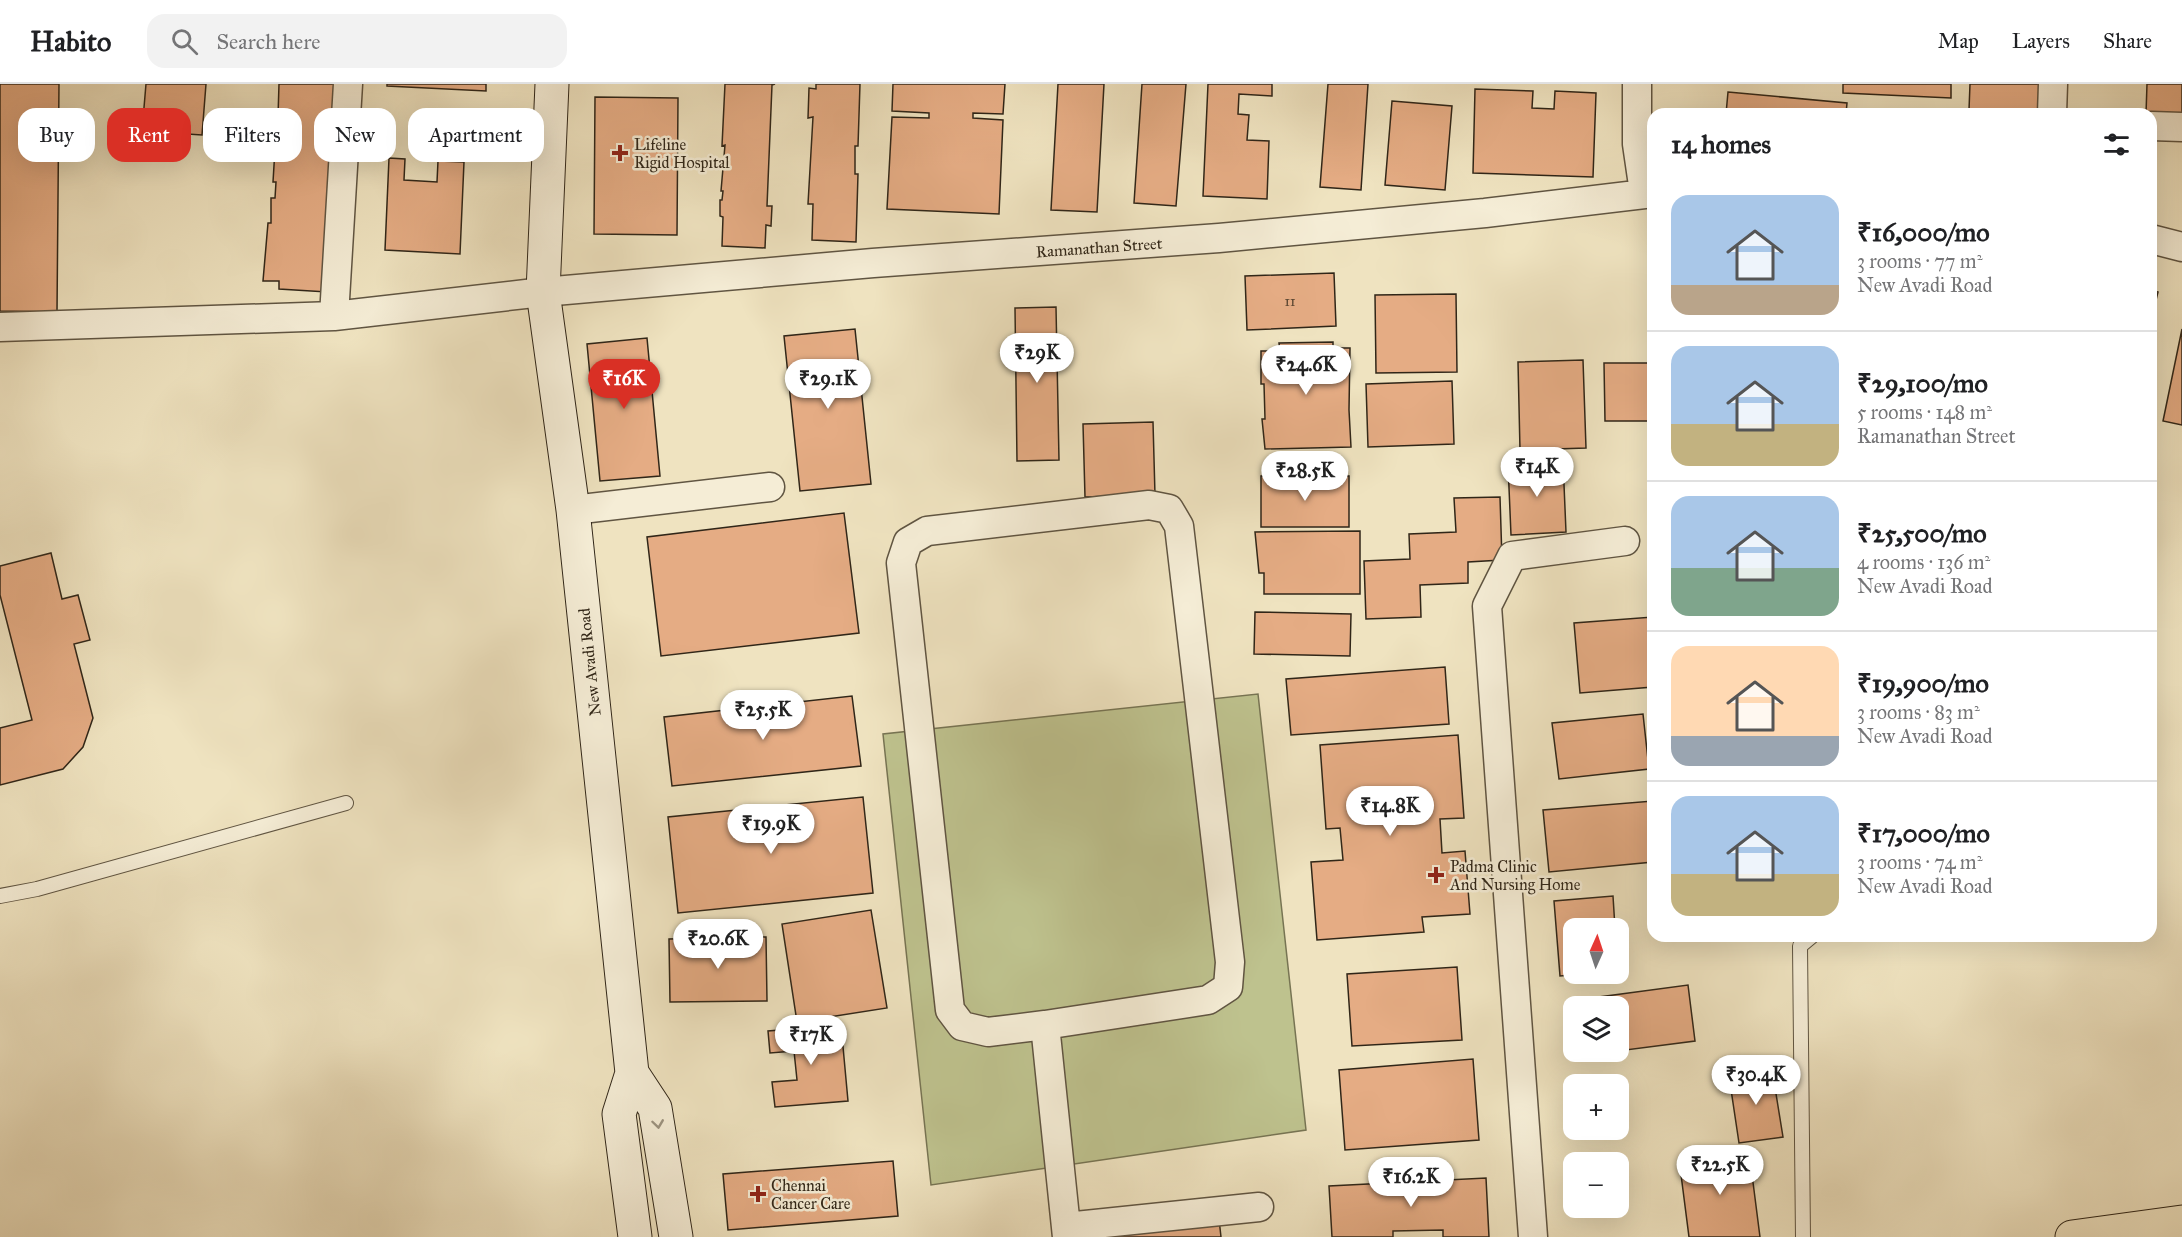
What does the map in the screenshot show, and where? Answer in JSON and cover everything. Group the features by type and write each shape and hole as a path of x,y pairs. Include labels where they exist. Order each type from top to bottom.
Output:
{"main road":[{"name":"New Avadi Road","path":"552,84 543,292 573,510 632,1073 619,1114 635,1237"},
{"path":"632,1073 655,1108 676,1237"},
{"path":"2072,1237 2182,1222"}],"street":[{"path":"334,316 348,84"},
{"path":"1637,84 1637,144 1647,189"},
{"path":"2052,108 2053,84"},
{"path":"2157,126 2182,127"},
{"name":"Ramanathan Street","path":"0,327 334,316 543,292 873,263 1265,234 1485,213 1647,193"},
{"path":"2157,240 2182,246"},
{"path":"573,510 770,487"},
{"path":"1149,505 1169,509 1179,525 1230,962 1228,987 1208,1000 1045,1025 988,1032 962,1026 950,1010 901,563 908,542 927,531 1149,505"},
{"path":"1533,1237 1488,606 1512,555 1625,541"},
{"path":"1045,1025 1066,1232 1259,1207"}],"lane":[{"path":"0,896 37,889 346,803"},
{"path":"1803,1237 1800,946 1805,942"}],"green space":[{"path":"1258,694 1306,1130 931,1185 883,734"}],"building":[{"path":"0,84 59,84 59,108 18,108 18,162 58,162 57,312 0,311"},
{"path":"146,84 206,84 202,135 191,134 191,108 144,108"},
{"path":"279,84 346,84 344,108 314,108 314,162 339,162 327,292 279,289 279,281 263,281 268,223 271,223 271,198 275,198 274,162 302,162 302,108 278,108"},
{"path":"387,84 486,84 486,91 387,86"},
{"path":"725,84 775,84 772,85 767,206 772,206 771,226 766,225 765,248 722,246 723,217 720,216 720,200 722,200 723,191 721,191 725,145 722,146"},
{"path":"816,84 860,84 858,146 855,146 855,174 858,174 856,242 812,240 813,204 808,204 813,117 808,118 809,88 816,89"},
{"path":"893,84 1005,84 1003,114 973,113 973,118 1003,120 999,214 887,209 892,117 929,118 929,113 892,111"},
{"path":"1058,84 1104,84 1097,212 1051,210"},
{"path":"1142,84 1186,84 1176,206 1134,203"},
{"path":"1208,84 1272,84 1272,96 1239,94 1238,114 1249,115 1247,140 1269,141 1267,199 1203,196"},
{"path":"1328,84 1368,84 1361,190 1320,187"},
{"path":"1843,84 1951,84 1951,98 1843,93"},
{"path":"1970,84 2041,84 2040,108 1969,108"},
{"path":"2147,84 2182,84 2182,117 2157,115 2157,108 2146,108"},
{"path":"1475,89 1533,91 1532,108 1554,109 1555,91 1596,93 1593,177 1473,173"},
{"path":"1728,92 1847,103 1847,108 1727,108"},
{"path":"595,97 678,98 677,235 594,234"},
{"path":"1392,101 1452,106 1445,190 1385,185"},
{"path":"396,158 405,159 404,180 437,182 438,162 464,162 460,254 385,250 389,162 396,162"},
{"path":"1334,273 1336,326 1247,330 1245,276"},
{"path":"1456,294 1457,372 1376,373 1375,295"},
{"path":"1056,307 1059,460 1017,461 1015,308"},
{"path":"855,329 871,484 800,491 784,336"},
{"path":"2182,329 2182,425 2163,421"},
{"path":"647,338 660,476 600,481 587,344"},
{"path":"1333,342 1333,348 1350,348 1351,447 1265,449 1261,351 1280,351 1279,343"},
{"path":"1583,360 1586,448 1520,450 1518,362"},
{"path":"1604,363 1647,363 1647,421 1605,421"},
{"path":"1452,381 1454,444 1368,447 1366,384"},
{"path":"1153,422 1155,495 1085,497 1083,424"},
{"path":"1563,461 1566,532 1511,535 1508,464"},
{"path":"1261,476 1349,476 1349,527 1261,527"},
{"path":"1500,497 1502,560 1468,562 1468,583 1420,585 1421,617 1366,619 1364,561 1410,559 1409,534 1456,532 1454,498"},
{"path":"844,513 859,633 661,656 647,537"},
{"path":"1360,531 1360,594 1264,594 1264,573 1259,573 1255,532"},
{"path":"51,553 62,599 78,595 90,640 74,644 93,718 83,747 63,769 0,785 0,728 32,720 0,595 0,566"},
{"path":"1255,612 1351,614 1350,656 1254,654"},
{"path":"1647,617 1647,687 1580,693 1574,623"},
{"path":"1445,667 1449,724 1291,735 1286,679"},
{"path":"852,696 861,766 672,786 664,717"},
{"path":"1643,714 1647,769 1559,779 1552,723"},
{"path":"1458,735 1464,818 1440,819 1442,853 1465,851 1470,914 1422,917 1424,932 1317,940 1311,862 1343,860 1340,828 1326,829 1320,745"},
{"path":"863,797 873,893 678,913 668,817"},
{"path":"1647,801 1647,863 1549,872 1543,810"},
{"path":"1613,896 1614,918 1563,918 1563,976 1560,976 1554,901"},
{"path":"871,910 887,1008 797,1022 782,924"},
{"path":"766,937 767,1001 670,1002 669,939"},
{"path":"1457,967 1462,1040 1352,1046 1347,974"},
{"path":"1688,985 1695,1041 1629,1050 1629,996 1606,996"},
{"path":"841,1025 848,1101 775,1107 772,1082 797,1080 794,1051 770,1053 768,1031"},
{"path":"1473,1059 1479,1140 1345,1150 1339,1070"},
{"path":"1772,1069 1783,1137 1739,1143 1729,1076"},
{"path":"1749,1151 1760,1237 1689,1237 1679,1159"},
{"path":"893,1161 898,1216 728,1230 723,1174"},
{"path":"1486,1178 1489,1237 1443,1237 1443,1230 1393,1231 1393,1237 1332,1237 1329,1186"},
{"path":"1219,1219 1221,1237 1117,1237 1117,1232"}],"place":[{"name":"Lifeline Rigid Hospital","path":"620,153"},
{"name":"Padma Clinic And Nursing Home","path":"1436,875"},
{"name":"Chennai Cancer Care","path":"758,1194"}]}
